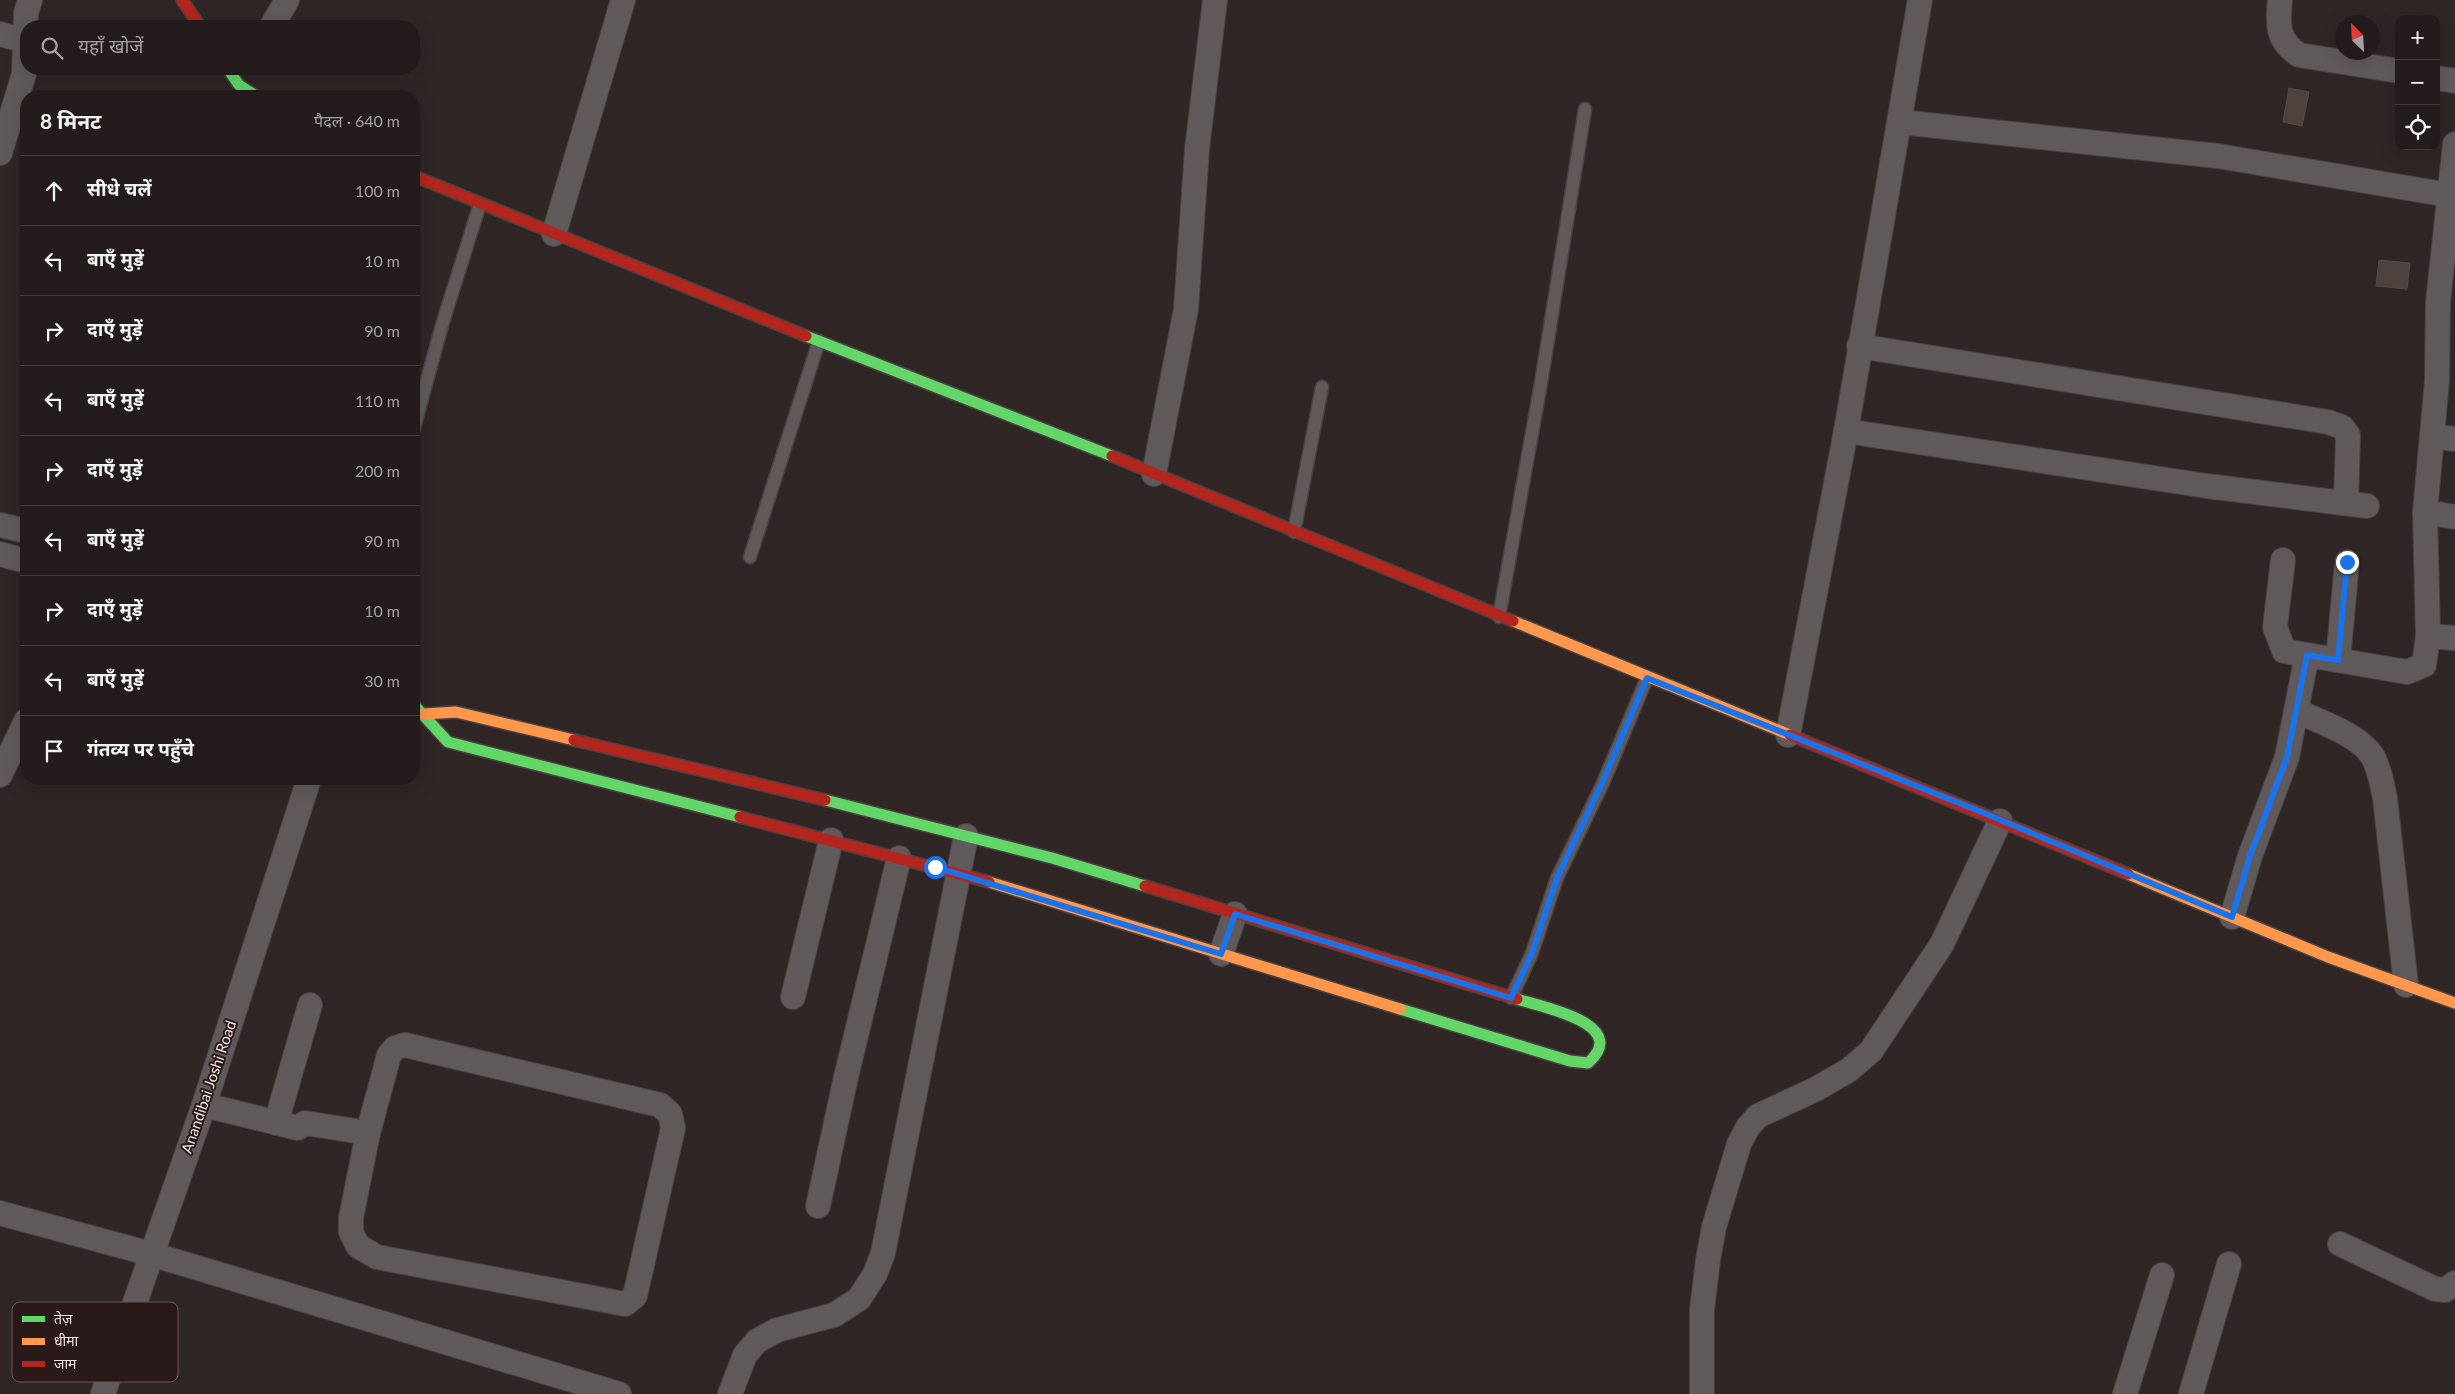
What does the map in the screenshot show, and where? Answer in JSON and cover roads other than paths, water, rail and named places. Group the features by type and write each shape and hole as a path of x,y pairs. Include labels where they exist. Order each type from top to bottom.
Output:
{"street":[{"path":"26,20 30,0"},
{"path":"182,0 196,20"},
{"path":"275,20 287,0"},
{"path":"554,234 623,0"},
{"path":"1154,474 1186,309 1198,149 1215,0"},
{"path":"1788,735 1846,431 1859,346 1920,0"},
{"path":"2280,0 2279,21 2282,38 2288,48 2299,55 2395,71"},
{"path":"0,34 20,39"},
{"path":"0,153 24,75"},
{"path":"2440,79 2455,81"},
{"path":"1900,122 2218,156 2449,195"},
{"path":"2283,560 2275,627 2278,640 2284,651 2407,672 2424,665 2428,636 2425,512 2444,438 2437,381 2447,302 2449,195 2455,144"},
{"path":"420,179 819,341 1154,474 1647,678 2000,820 2328,957 2455,1003"},
{"path":"1846,431 2208,486 2357,504 2348,435 2342,427 2328,422 1859,346"},
{"path":"2425,512 2455,518"},
{"path":"0,525 20,530"},
{"path":"0,554 20,559"},
{"path":"2338,660 2347,562"},
{"path":"2428,636 2455,638"},
{"path":"2232,917 2250,856 2287,757 2307,655"},
{"path":"420,710 448,742 959,873 1570,1061 1588,1062 1596,1057 1601,1038 1597,1031 1584,1021 1052,858 781,788 456,712 424,714"},
{"path":"2297,711 2351,737 2372,755 2379,770 2385,798 2406,985"},
{"path":"0,775 20,733"},
{"name":"Anandibai Joshi Road","path":"135,1302 204,1105 306,785"},
{"path":"1702,1394 1702,1310 1708,1260 1714,1227 1739,1144 1748,1127 1758,1116 1816,1089 1849,1070 1871,1051 1942,944 2000,820"},
{"path":"730,1394 745,1355 758,1341 777,1330 834,1315 859,1299 875,1274 883,1253 966,836"},
{"path":"793,997 830,840"},
{"path":"818,1206 846,1077 899,858"},
{"path":"1221,954 1235,914"},
{"path":"295,1128 310,1005"},
{"path":"405,1045 660,1105 670,1114 673,1128 635,1296 625,1304 377,1257 358,1246 351,1232 351,1218 366,1141 389,1054 395,1048 405,1045"},
{"path":"204,1105 295,1128 366,1141"},
{"path":"0,1213 151,1254 619,1394"},
{"path":"2340,1244 2435,1289 2444,1290 2455,1282"},
{"path":"2191,1394 2230,1264"},
{"path":"2126,1394 2162,1275"},
{"name":"Anandibai Joshi Road","path":"103,1394 107,1382"}],"lane":[{"path":"1499,617 1541,383 1585,109"},
{"path":"420,406 442,325 480,204"},
{"path":"750,557 819,341"},
{"path":"1294,532 1322,387"},
{"path":"1511,998 1532,953 1557,878 1602,783 1647,678"}]}
